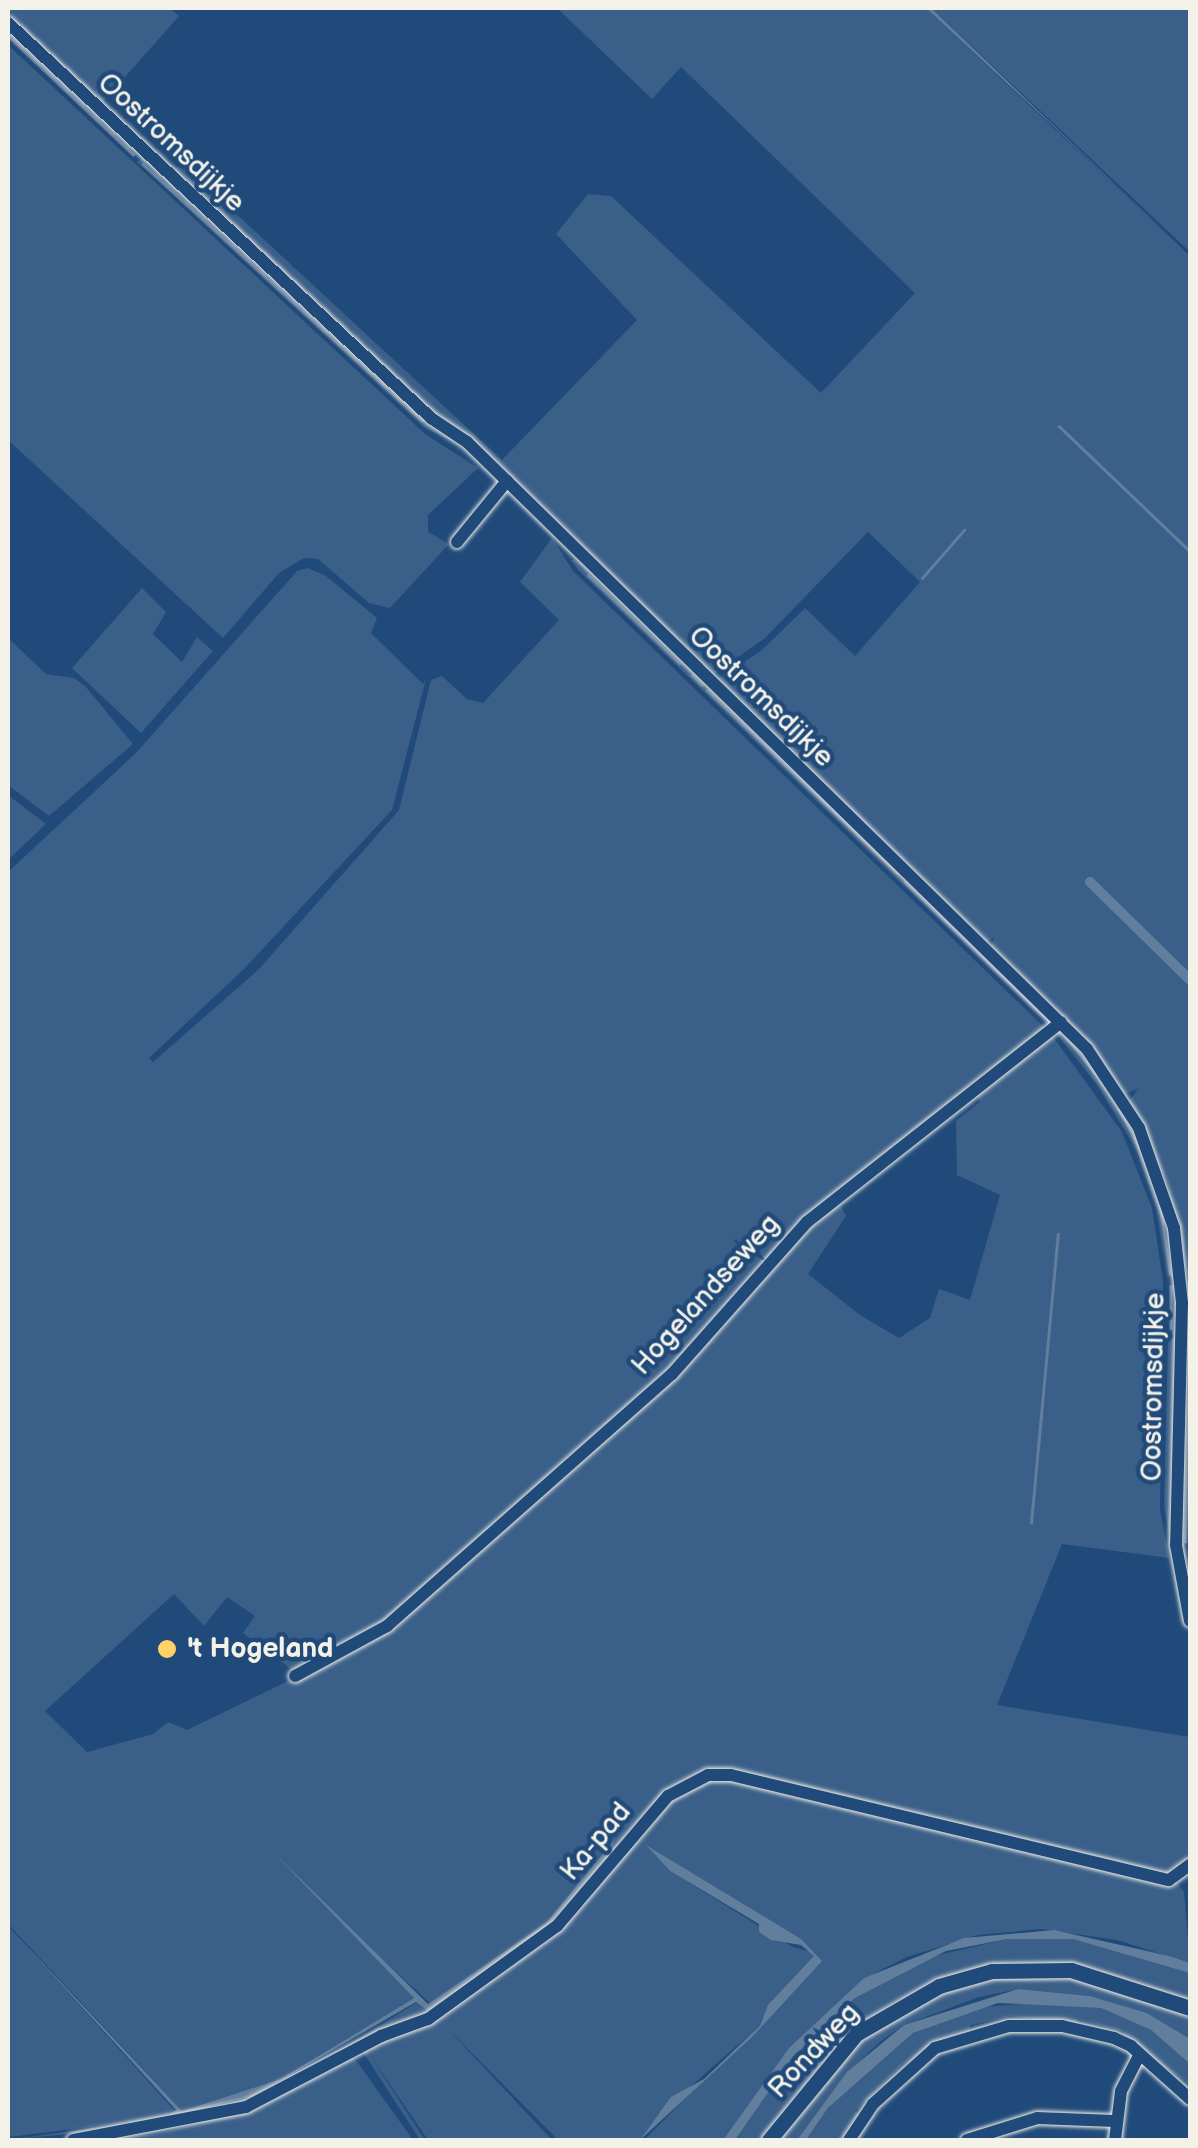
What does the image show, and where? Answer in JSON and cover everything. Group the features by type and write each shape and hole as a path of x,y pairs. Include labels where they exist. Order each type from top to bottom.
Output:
{"main road":[{"name":"Rondweg","path":"769,2140 856,2034 904,2002 971,1976 1030,1968 1096,1974 1190,2008"}],"street":[{"name":"Oostromsdijkje","path":"8,23 507,481 1060,1022 1125,1101 1159,1171 1174,1228 1182,1303 1177,1558 1190,1621"},
{"path":"457,542 507,481"},
{"name":"Hogelandseweg","path":"295,1676 387,1626 672,1374 807,1222 1060,1022"},
{"name":"Ka-pad","path":"73,2140 246,2107 381,2036 428,2020 547,1936 668,1796 708,1775 731,1775 1169,1880 1190,1865"},
{"path":"849,2140 873,2104 931,2058 934,2048 1008,2026 1062,2026 1114,2038 1190,2100"},
{"path":"1115,2140 1114,2120 1139,2056"},
{"path":"967,2140 1038,2118 1114,2120"}],"shaded area":[{"path":"8,8 169,8 179,16 102,103 8,18"},
{"path":"557,8 926,8 1190,256 1190,1287 1168,1184 1129,1101 1138,1089 1124,1094 1078,1033 991,948 994,937 986,943 718,679 762,650 805,608 855,656 920,582 868,532 765,638 713,675 174,171 181,164 191,172 502,460 637,320 556,234 588,194 611,196 821,393 915,293 681,67 652,99"},
{"path":"926,8 931,8 1190,256 1052,125"},
{"path":"931,8 1190,8 1190,252"},
{"path":"8,29 135,150 133,157 8,39"},
{"path":"8,45 425,434 478,468 428,515 428,532 449,544 390,608 369,603 318,559 304,558 279,573 223,638 8,440"},
{"path":"143,158 452,441 425,428 137,162"},
{"path":"552,538 573,571 1048,1031 784,1242 680,1363 386,1624 296,1673 243,1633 255,1616 227,1597 204,1626 174,1594 45,1711 87,1752 153,1734 168,1722 187,1730 374,1639 674,1375 787,1244 838,1200 846,1216 808,1274 860,1315 899,1338 930,1318 939,1289 970,1300 1000,1195 957,1175 956,1121 980,1102 975,1094 1051,1034 1122,1132 1152,1208 1163,1281 1160,1509 1169,1558 1062,1544 997,1705 1190,1737 1190,1861 1169,1876 731,1772 696,1775 680,1783 564,1915 426,2018 269,2095 168,2124 8,2140 155,2119 8,2137 8,1926 176,2112 226,2105 329,2057 416,2003 428,2010 546,1927 618,1840 546,1923 430,2003 381,1958 414,1998 281,2079 182,2111 8,1924 8,872 136,753 297,571 308,568 326,576 377,618 371,633 423,684 426,679 392,810 244,969 149,1058 153,1062 259,969 399,810 431,680 442,676 467,699 483,703 559,620 520,582"},
{"path":"580,559 1021,987 1050,1027 578,570 571,560"},
{"path":"142,588 166,612 153,634 182,662 197,637 213,651 141,733 72,668"},
{"path":"8,638 46,674 74,678 85,686 133,744 49,816 8,785"},
{"path":"8,795 46,824 8,860"},
{"path":"1065,1031 1131,1123 1150,1164 1173,1277 1167,1277 1156,1207 1137,1151 1098,1086 1055,1032"},
{"path":"1168,1337 1175,1337 1173,1550 1164,1506"},
{"path":"1190,1342 1190,1471 1188,1545 1181,1538"},
{"path":"719,1777 1176,1881 1184,1892 1190,1963 1117,1940 1041,1929 977,1935 907,1957 865,1978 789,2048 723,2140 644,2140 750,2034 665,2109 640,2140 558,2140 447,2028 552,2140 428,2140 369,2054 425,2140 420,2140 363,2052 468,1998 547,1939 670,1798","holes":["648,1846 800,1939 812,1952 793,1947 670,1871"]},
{"path":"615,1839 607,1857 546,1927 428,2011 416,2002 253,2096 166,2117 176,2110 8,1926 182,2111 281,2079 414,1998 273,1852 428,2004 546,1923"},
{"path":"646,1845 801,1939 822,1961 752,2037 640,2140 671,2097 704,2079 760,2026 768,2005 814,1956 801,1945 771,1940 759,1932 759,1924 670,1871"},
{"path":"1054,1930 1169,1956 1190,1963 1190,1973 1073,1939 1007,1939 946,1951 855,1998 793,2057 735,2140 723,2140 789,2048 864,1978 964,1938"},
{"path":"1007,1939 1073,1939 1165,1963 1190,1973 1190,2001 1083,1967 941,1980 894,2002 843,2040 764,2140 735,2140 793,2057 855,1998 930,1957"},
{"path":"994,1976 1074,1976 1146,1996 1190,2019 1190,2039 1147,2013 1090,1996 1019,1989 979,1997 904,2025 881,2041 847,2073 797,2140 775,2140 852,2044 930,1994"},
{"path":"1018,1989 1090,1996 1147,2013 1190,2039 1190,2064 1151,2030 1101,2008 998,2003 913,2033 828,2108 806,2140 797,2140 847,2072 904,2025"},
{"path":"1048,2002 1101,2008 1151,2030 1190,2064 1190,2084 1123,2039 1124,2032 1078,2019 1076,2025 1011,2016 970,2025 970,2032 903,2064 855,2111 860,2115 845,2140 806,2140 828,2108 913,2033 971,2008"},
{"path":"353,2056 413,2140 96,2140 158,2134 247,2110"}],"waterway":[{"path":"8,35 133,154"},
{"path":"143,164 422,421"},
{"path":"1059,426 1190,551"},
{"path":"922,578 964,530"},
{"path":"588,575 679,663"},
{"path":"692,675 702,685"},
{"path":"707,690 897,873"},
{"path":"905,882 1049,1021"},
{"path":"1090,882 1190,980"},
{"path":"1066,1037 1096,1074"},
{"path":"1119,1109 1139,1147"},
{"path":"1160,1206 1170,1273"},
{"path":"1031,1523 1058,1234"},
{"path":"1171,1286 1171,1328"},
{"path":"1185,1542 1190,1352"}],"place":[{"name":"'t Hogeland","path":"167,1649"}]}
